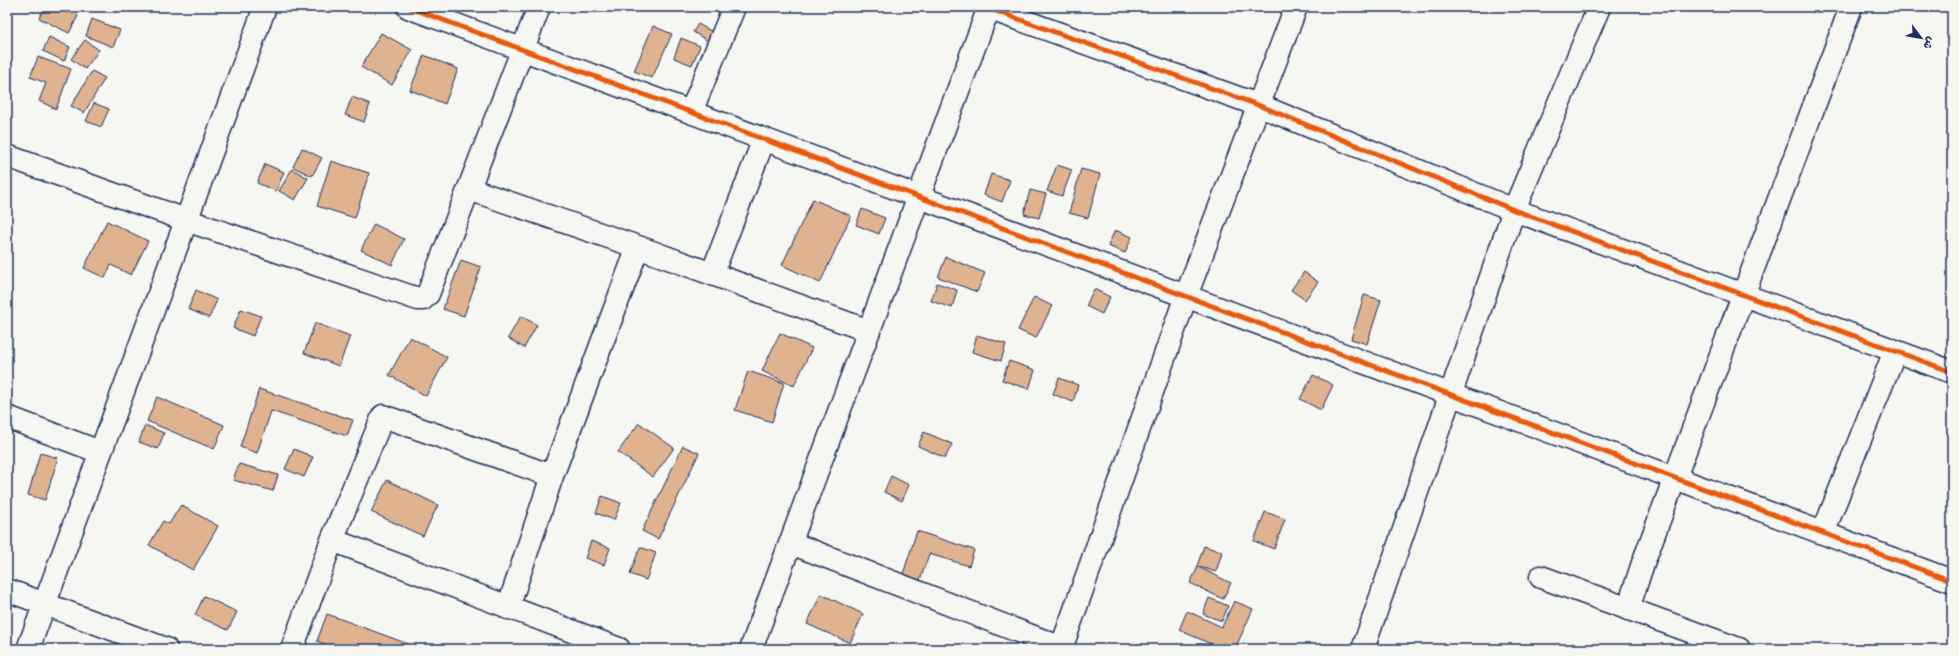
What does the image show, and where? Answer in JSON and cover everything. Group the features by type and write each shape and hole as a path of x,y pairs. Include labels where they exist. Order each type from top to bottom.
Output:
{"street":[{"path":"28,649 265,7"},
{"path":"408,7 1952,581"},
{"path":"7,156 186,220 418,299 423,299 428,294 524,50 539,7"},
{"path":"691,112 734,7"},
{"path":"751,649 987,7 1258,105 1514,210 1952,372"},
{"path":"790,543 1061,648 1186,296 1296,7"},
{"path":"1363,649 1514,210 1599,7"},
{"path":"1628,609 1675,478 1851,7"},
{"path":"712,274 764,139"},
{"path":"469,189 638,247 869,331"},
{"path":"508,608 552,476 638,247"},
{"path":"1823,533 1895,351"},
{"path":"292,649 332,540 381,417 384,415 552,476"},
{"path":"7,417 100,452"},
{"path":"332,540 619,649"},
{"path":"1541,577 1739,649"},
{"path":"7,590 166,649"}],"building":[{"path":"45,7 60,7 78,16 69,33 39,18"},
{"path":"92,19 120,30 113,47 86,36"},
{"path":"698,24 720,36 715,45 693,32"},
{"path":"653,26 672,34 652,78 634,71"},
{"path":"381,33 412,50 392,85 361,67"},
{"path":"49,37 70,47 64,61 43,51"},
{"path":"681,38 700,46 692,65 674,58"},
{"path":"85,40 99,50 85,69 71,59"},
{"path":"424,55 458,69 445,104 410,90"},
{"path":"38,57 71,69 56,109 39,101 46,83 30,77"},
{"path":"92,71 105,78 84,113 71,106"},
{"path":"352,97 370,104 364,122 345,115"},
{"path":"94,103 109,109 101,127 86,121"},
{"path":"302,148 322,158 312,176 293,167"},
{"path":"331,161 369,173 355,218 317,206"},
{"path":"265,164 284,172 276,191 257,183"},
{"path":"1057,165 1072,170 1062,196 1047,191"},
{"path":"292,169 308,178 295,200 279,191"},
{"path":"1081,169 1100,174 1088,218 1069,213"},
{"path":"991,174 1010,180 1002,202 984,195"},
{"path":"1030,190 1046,194 1039,218 1024,214"},
{"path":"813,199 851,216 820,283 782,265"},
{"path":"862,209 885,218 879,234 856,225"},
{"path":"107,221 148,241 131,275 111,265 105,278 84,268"},
{"path":"374,224 404,239 392,265 361,250"},
{"path":"1115,230 1132,237 1125,253 1108,246"},
{"path":"946,257 985,273 977,292 938,277"},
{"path":"461,260 481,267 464,316 443,309"},
{"path":"1304,272 1318,282 1305,300 1291,290"},
{"path":"937,283 957,290 952,308 931,301"},
{"path":"1094,289 1110,297 1102,314 1086,306"},
{"path":"196,290 217,300 209,318 188,309"},
{"path":"1364,295 1381,300 1367,344 1351,339"},
{"path":"1034,297 1052,306 1036,338 1018,330"},
{"path":"241,309 261,316 253,336 233,328"},
{"path":"521,316 537,325 524,348 508,338"},
{"path":"315,323 350,336 339,366 304,353"},
{"path":"780,333 812,348 794,386 762,371"},
{"path":"977,335 1006,344 1001,361 972,352"},
{"path":"410,337 447,357 426,396 389,375"},
{"path":"1009,361 1035,370 1029,389 1002,380"},
{"path":"748,371 784,383 772,422 735,410"},
{"path":"1313,375 1333,385 1321,410 1300,399"},
{"path":"1059,378 1078,385 1073,402 1053,394"},
{"path":"259,389 353,420 347,436 271,411 257,453 240,447"},
{"path":"157,397 224,425 214,449 147,421"},
{"path":"639,423 674,448 653,477 618,452"},
{"path":"145,425 164,433 158,449 139,442"},
{"path":"924,432 952,444 945,458 918,446"},
{"path":"683,446 699,453 658,539 642,531"},
{"path":"294,449 313,457 304,477 285,469"},
{"path":"40,453 58,458 45,500 28,495"},
{"path":"239,464 278,475 273,491 233,480"},
{"path":"891,476 909,485 902,501 884,492"},
{"path":"387,480 438,505 423,536 371,512"},
{"path":"602,496 621,503 614,520 596,513"},
{"path":"181,505 218,526 193,570 149,545 163,521 169,524"},
{"path":"1265,512 1285,519 1274,549 1254,541"},
{"path":"917,531 974,550 969,566 929,554 920,580 903,574"},
{"path":"591,541 610,548 604,565 585,558"},
{"path":"1204,546 1222,552 1216,572 1197,566"},
{"path":"640,547 656,553 646,580 630,574"},
{"path":"1198,567 1231,583 1223,599 1190,583"},
{"path":"821,594 863,614 850,643 807,624"},
{"path":"204,596 237,612 228,630 195,615"},
{"path":"1209,598 1228,606 1222,621 1203,614"},
{"path":"1234,601 1253,609 1235,649 1223,649 1179,630 1187,611 1222,627"},
{"path":"327,614 419,649 338,649 317,641"}],"cycle path":[{"path":"408,7 1952,581"},
{"path":"985,7 1258,105 1514,210 1952,372"}]}
